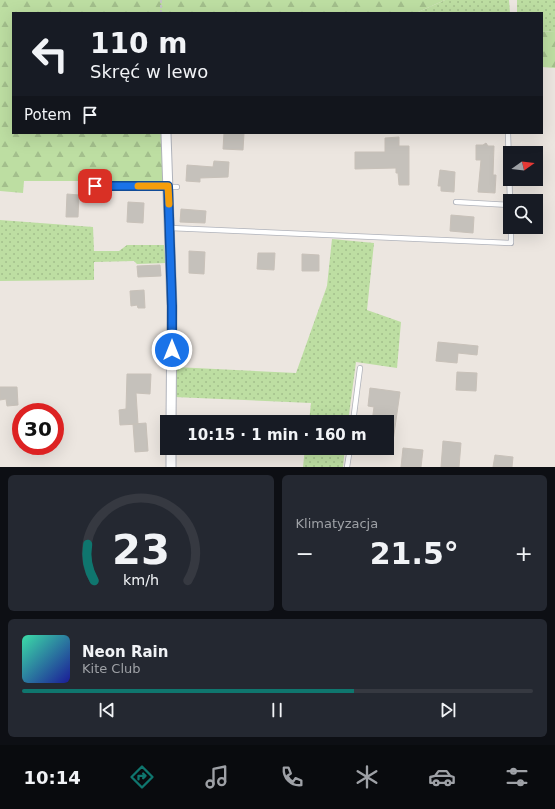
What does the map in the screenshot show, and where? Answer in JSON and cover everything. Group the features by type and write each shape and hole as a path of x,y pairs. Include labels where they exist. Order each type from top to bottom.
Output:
{"street":[{"path":"166,134 173,186 170,228 172,415"},
{"path":"171,455 171,467"}],"lane":[{"path":"508,134 510,194"},
{"path":"95,186 173,186"},
{"path":"456,202 503,205"},
{"path":"170,228 511,243 511,234"},
{"path":"354,415 360,368"},
{"path":"347,467 349,455"}],"path":[{"path":"161,0 161,12"}],"green space":[{"path":"0,0 445,0 418,12 12,12 12,134 162,134 163,181 24,181 23,193 0,191"},
{"path":"445,0 509,0 510,12 418,12"},
{"path":"517,0 555,0 555,31 543,32 543,12 517,12"},
{"path":"555,31 555,68 543,67 543,32"},
{"path":"0,220 93,227 94,251 119,251 127,245 164,245 166,263 137,264 134,261 94,262 94,280 0,281"},
{"path":"332,239 374,243 367,310 401,322 397,368 356,362 349,415 310,415 311,403 174,397 175,367 296,373 327,286"},
{"path":"304,455 344,455 343,467 303,467"}],"building":[{"path":"224,134 244,134 243,150 223,149"},
{"path":"399,137 399,146 409,146 409,185 399,185 396,168 355,169 355,152 385,152 385,138"},
{"path":"486,143 488,146 494,146 493,175 496,175 495,193 478,192 481,160 476,160 476,145 483,145"},
{"path":"214,161 229,162 228,177 200,178 200,182 186,181 187,165 213,167"},
{"path":"440,170 455,172 454,192 441,191 441,186 438,186"},
{"path":"67,194 79,195 78,217 66,217"},
{"path":"128,202 144,203 143,223 127,222"},
{"path":"181,209 206,211 205,223 180,222"},
{"path":"451,215 474,217 473,233 450,231"},
{"path":"189,251 205,252 204,274 189,273"},
{"path":"258,253 275,253 274,270 257,269"},
{"path":"302,254 319,255 319,271 302,271"},
{"path":"160,265 161,276 138,277 137,266"},
{"path":"144,290 145,308 138,308 137,305 131,306 130,291"},
{"path":"438,342 478,346 477,355 458,353 457,363 436,361"},
{"path":"457,372 477,373 476,391 456,390"},
{"path":"127,374 151,374 150,394 136,393 138,424 120,425 119,410 126,409"},
{"path":"0,387 17,387 18,403 12,403 12,406 7,406 6,399 0,400"},
{"path":"370,388 400,392 394,434 394,415 373,415 374,407 368,406"},
{"path":"146,423 148,451 135,452 133,424"},
{"path":"443,441 461,443 459,467 441,467"},
{"path":"403,448 423,450 421,467 401,467"},
{"path":"495,455 513,457 512,467 493,467"}],"slow traffic":[{"path":"138,186 168,186 169,204"}],"route":[{"path":"95,186 168,186 172,350"}]}
